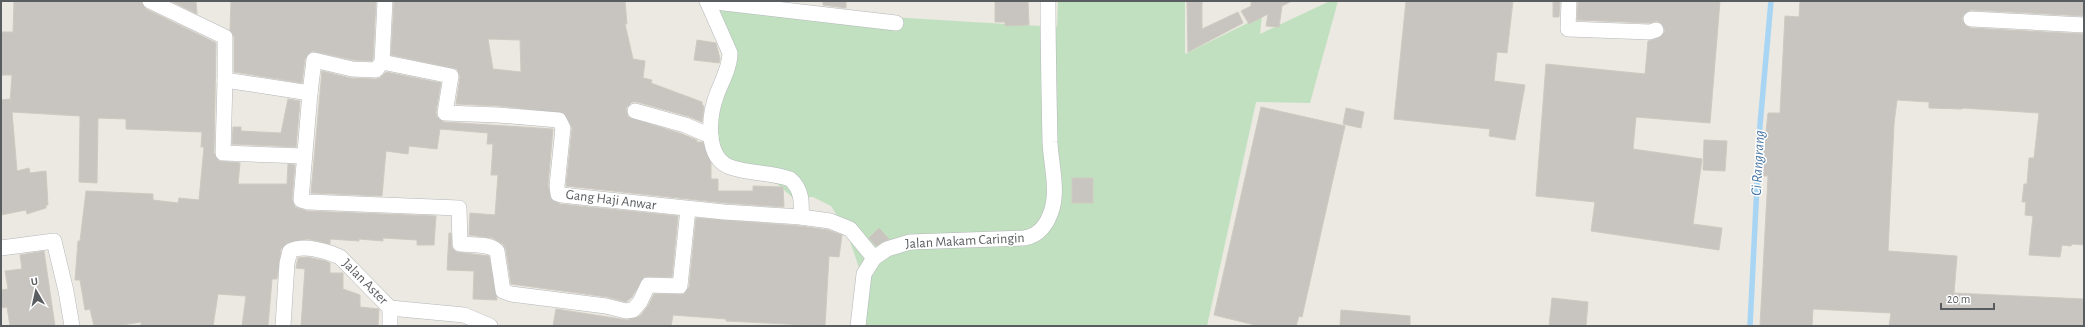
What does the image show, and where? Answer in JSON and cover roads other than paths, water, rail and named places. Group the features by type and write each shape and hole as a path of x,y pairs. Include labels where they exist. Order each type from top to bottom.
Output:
{"street":[{"path":"385,1 382,62 376,70 352,69 314,60 300,197 303,201 459,208 460,244 494,247 497,251 503,292 606,306 626,311 633,310 640,302 648,285 680,286 688,209"},
{"path":"707,1 896,23"},
{"path":"707,1 730,53 730,60 716,95 712,116 711,136 715,153 720,161 731,167 784,177 795,184 802,204 801,217"},
{"name":"Jalan Makam Caringin","path":"858,326 864,274 874,258 887,249 910,242 1032,237 1043,228 1052,209 1053,189 1050,134 1048,1"},
{"path":"1569,1 1568,29 1650,32 1656,30"},
{"path":"158,3 225,37 223,153 304,156"},
{"path":"1971,19 2084,25"},
{"name":"Gang Haji Anwar","path":"382,62 450,76 445,113 498,115 559,120 564,128 557,186 558,194 561,196 688,209 801,217 830,221 850,229 874,258"},
{"path":"225,80 310,93"},
{"path":"635,111 685,125 711,136"},
{"path":"1,248 54,241 66,291 72,326"},
{"name":"Jalan Aster","path":"283,326 286,263 290,252 294,249 302,248 340,256 390,308 464,315 490,326"},
{"path":"390,308 390,326"}],"waterway":[{"name":"Ci Rangrang","path":"1750,326 1760,125 1771,1"}]}
